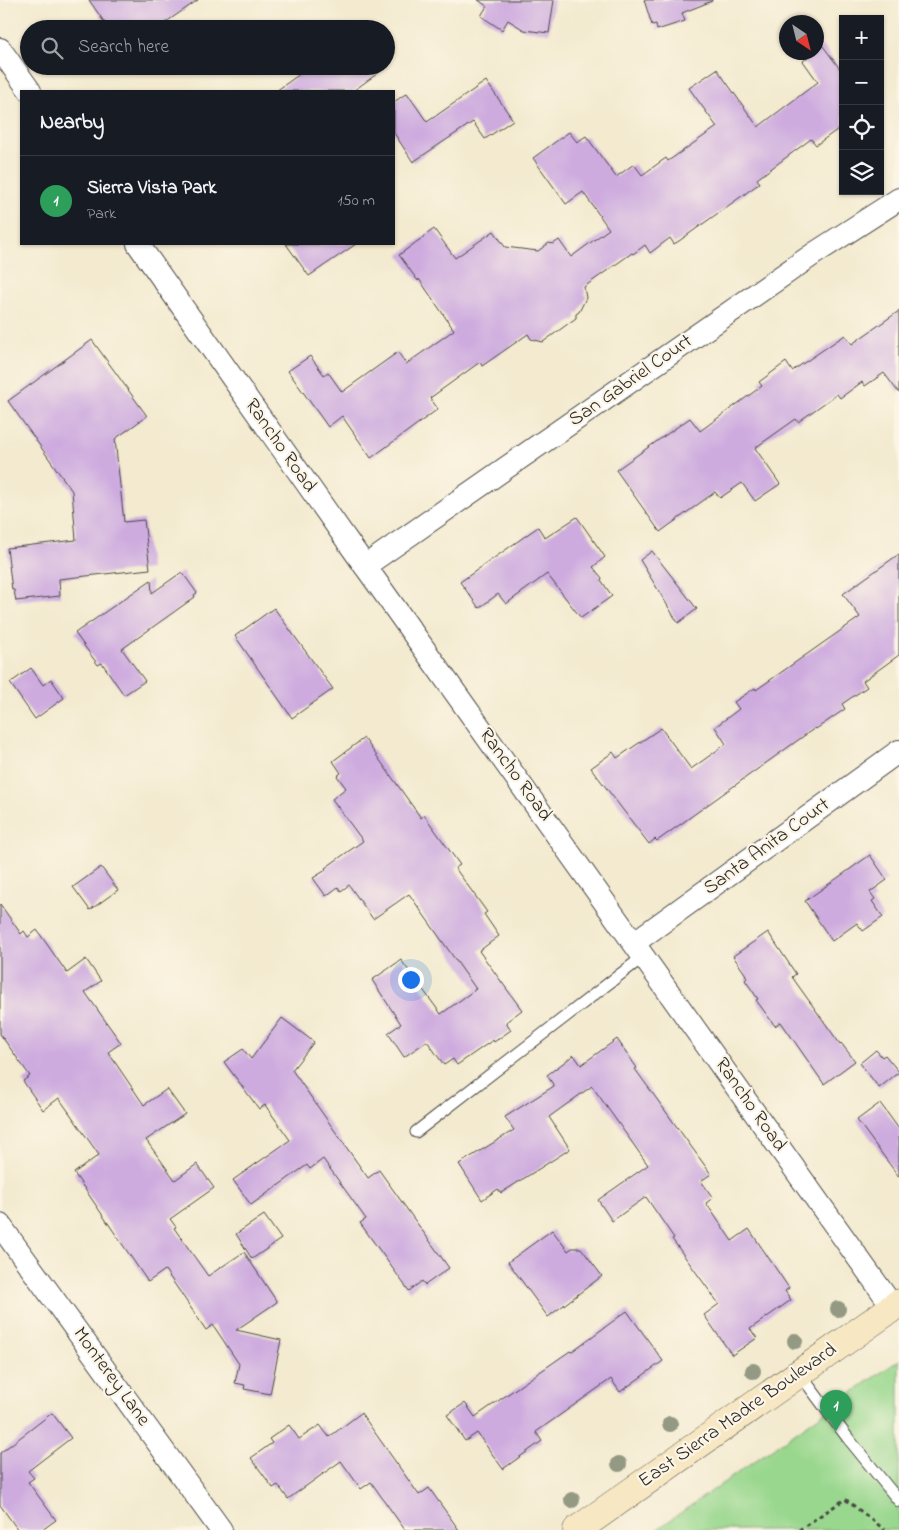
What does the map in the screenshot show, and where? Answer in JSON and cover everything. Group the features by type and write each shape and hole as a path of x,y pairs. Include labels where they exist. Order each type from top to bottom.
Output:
{"street":[{"path":"0,49 29,90"},
{"name":"San Gabriel Court","path":"365,566 807,259 899,199"},
{"name":"Rancho Road","path":"139,245 365,566 897,1308"},
{"name":"Santa Anita Court","path":"639,949 899,751"},
{"name":"Monterey Lane","path":"0,1225 221,1530"},
{"name":"East Sierra Madre Boulevard","path":"577,1530 897,1308"}],"lane":[{"path":"416,1132 639,949"},
{"path":"800,1374 847,1437 899,1501"}],"path":[{"path":"799,1530 845,1498 885,1530"}],"green space":[{"path":"899,1360 899,1530 656,1530"}],"building":[{"path":"89,0 198,0 169,20 103,20"},
{"path":"478,0 554,0 549,33 524,30 508,20 502,30 481,16 487,6"},
{"path":"644,0 712,1 682,13 685,21 657,30 656,24 652,25"},
{"path":"824,47 839,68 839,128 816,145 811,139 757,179 760,183 679,241 674,244 670,238 650,253 645,245 632,253 584,287 586,298 576,314 576,318 543,342 531,339 528,334 482,366 480,362 430,398 438,409 371,458 342,416 328,427 288,371 310,356 324,375 328,372 342,392 398,352 406,364 454,330 419,279 418,281 399,255 434,229 455,258 494,231 505,247 538,251 549,243 553,244 559,240 571,257 609,229 583,192 566,204 533,158 569,132 577,142 586,136 616,177 634,164 642,175 666,158 668,161 717,127 689,88 717,69 758,127 818,82 803,61 824,60"},
{"path":"298,75 375,75 354,90 277,90"},
{"path":"486,81 513,120 485,139 473,122 413,162 395,135 395,101 407,93 427,122"},
{"path":"287,245 355,245 309,276"},
{"path":"899,311 899,393 884,373 865,386 862,382 840,398 837,394 798,422 796,419 755,448 780,484 755,501 742,483 720,498 715,492 660,532 616,470 690,418 700,431 762,386 759,382 786,362 792,371 845,335 852,344"},
{"path":"92,340 147,416 115,439 124,522 144,520 150,569 59,579 60,596 16,601 14,590 12,590 7,548 76,540 72,491 8,401"},
{"path":"577,517 605,557 593,567 612,596 581,618 547,574 506,604 498,594 479,608 460,582 538,527 545,538"},
{"path":"652,551 697,609 678,623 640,560"},
{"path":"899,554 899,655 863,681 867,687 842,704 845,709 815,728 657,841 655,839 649,844 591,768 613,752 617,758 661,728 691,769 726,744 715,727 739,709 734,702 755,688 756,690 860,617 843,594"},
{"path":"182,572 197,593 194,595 195,597 122,649 145,681 124,695 102,663 98,665 75,633 151,580 152,593"},
{"path":"274,608 333,689 292,718 235,636"},
{"path":"31,668 43,685 51,679 64,698 35,719 10,683"},
{"path":"364,738 421,818 424,815 460,865 455,868 487,912 484,914 499,936 479,951 522,1010 506,1022 511,1030 457,1065 453,1059 444,1065 427,1041 404,1057 388,1033 401,1024 372,980 401,960 441,1014 476,989 409,894 373,919 349,885 341,891 338,887 326,896 313,878 363,841 332,799 346,788 337,776 341,773 333,761"},
{"path":"870,855 887,880 870,892 875,899 872,901 883,917 863,931 857,923 832,941 805,901"},
{"path":"101,867 118,890 90,910 73,887"},
{"path":"0,904 21,934 24,931 28,937 37,930 67,973 86,959 101,981 85,992 121,1043 108,1052 144,1105 167,1089 185,1114 146,1140 175,1180 197,1164 214,1188 170,1219 176,1227 174,1228 208,1276 244,1252 277,1302 236,1330 281,1340 270,1394 244,1389 245,1385 235,1383 239,1364 213,1325 206,1330 165,1270 148,1282 74,1173 99,1155 59,1098 43,1110 23,1081 30,1076 0,1034"},
{"path":"768,932 796,974 792,977 840,1044 855,1061 824,1084 781,1022 775,1026 756,1000 758,999 745,980 747,978 746,975 733,956"},
{"path":"282,1018 314,1042 292,1070 368,1178 379,1170 449,1268 425,1285 422,1281 409,1291 360,1223 366,1219 323,1159 310,1169 307,1165 251,1205 233,1180 290,1140 265,1105 259,1109 224,1062 243,1049 251,1059"},
{"path":"617,1039 637,1068 635,1069 711,1174 701,1181 713,1198 706,1203 732,1241 749,1229 789,1288 785,1291 791,1300 750,1329 757,1338 732,1355 704,1315 719,1304 672,1239 674,1238 646,1197 612,1221 598,1200 648,1165 592,1086 549,1117 570,1149 501,1193 498,1189 482,1200 459,1164 514,1130 505,1117 554,1086 547,1075 574,1055 581,1065"},
{"path":"876,1050 882,1057 885,1055 899,1072 879,1088 860,1063"},
{"path":"880,1103 899,1129 899,1177 857,1120"},
{"path":"264,1215 281,1239 252,1259 236,1234"},
{"path":"552,1230 568,1251 572,1248 581,1248 602,1276 548,1317 508,1262"},
{"path":"627,1311 663,1361 620,1392 611,1379 536,1432 542,1441 503,1469 477,1433 465,1441 447,1415 465,1403 475,1417 571,1352"},
{"path":"52,1413 71,1438 28,1471 34,1478 28,1482 56,1520 42,1530 18,1530 0,1505 0,1453"},
{"path":"361,1413 419,1495 429,1488 459,1530 405,1530 371,1482 361,1489 341,1461 288,1499 278,1485 273,1488 251,1458 272,1443 269,1439 289,1425 299,1439 320,1425 329,1437"}],"place":[{"name":"Sierra Vista Park","path":"836,1431"}]}
